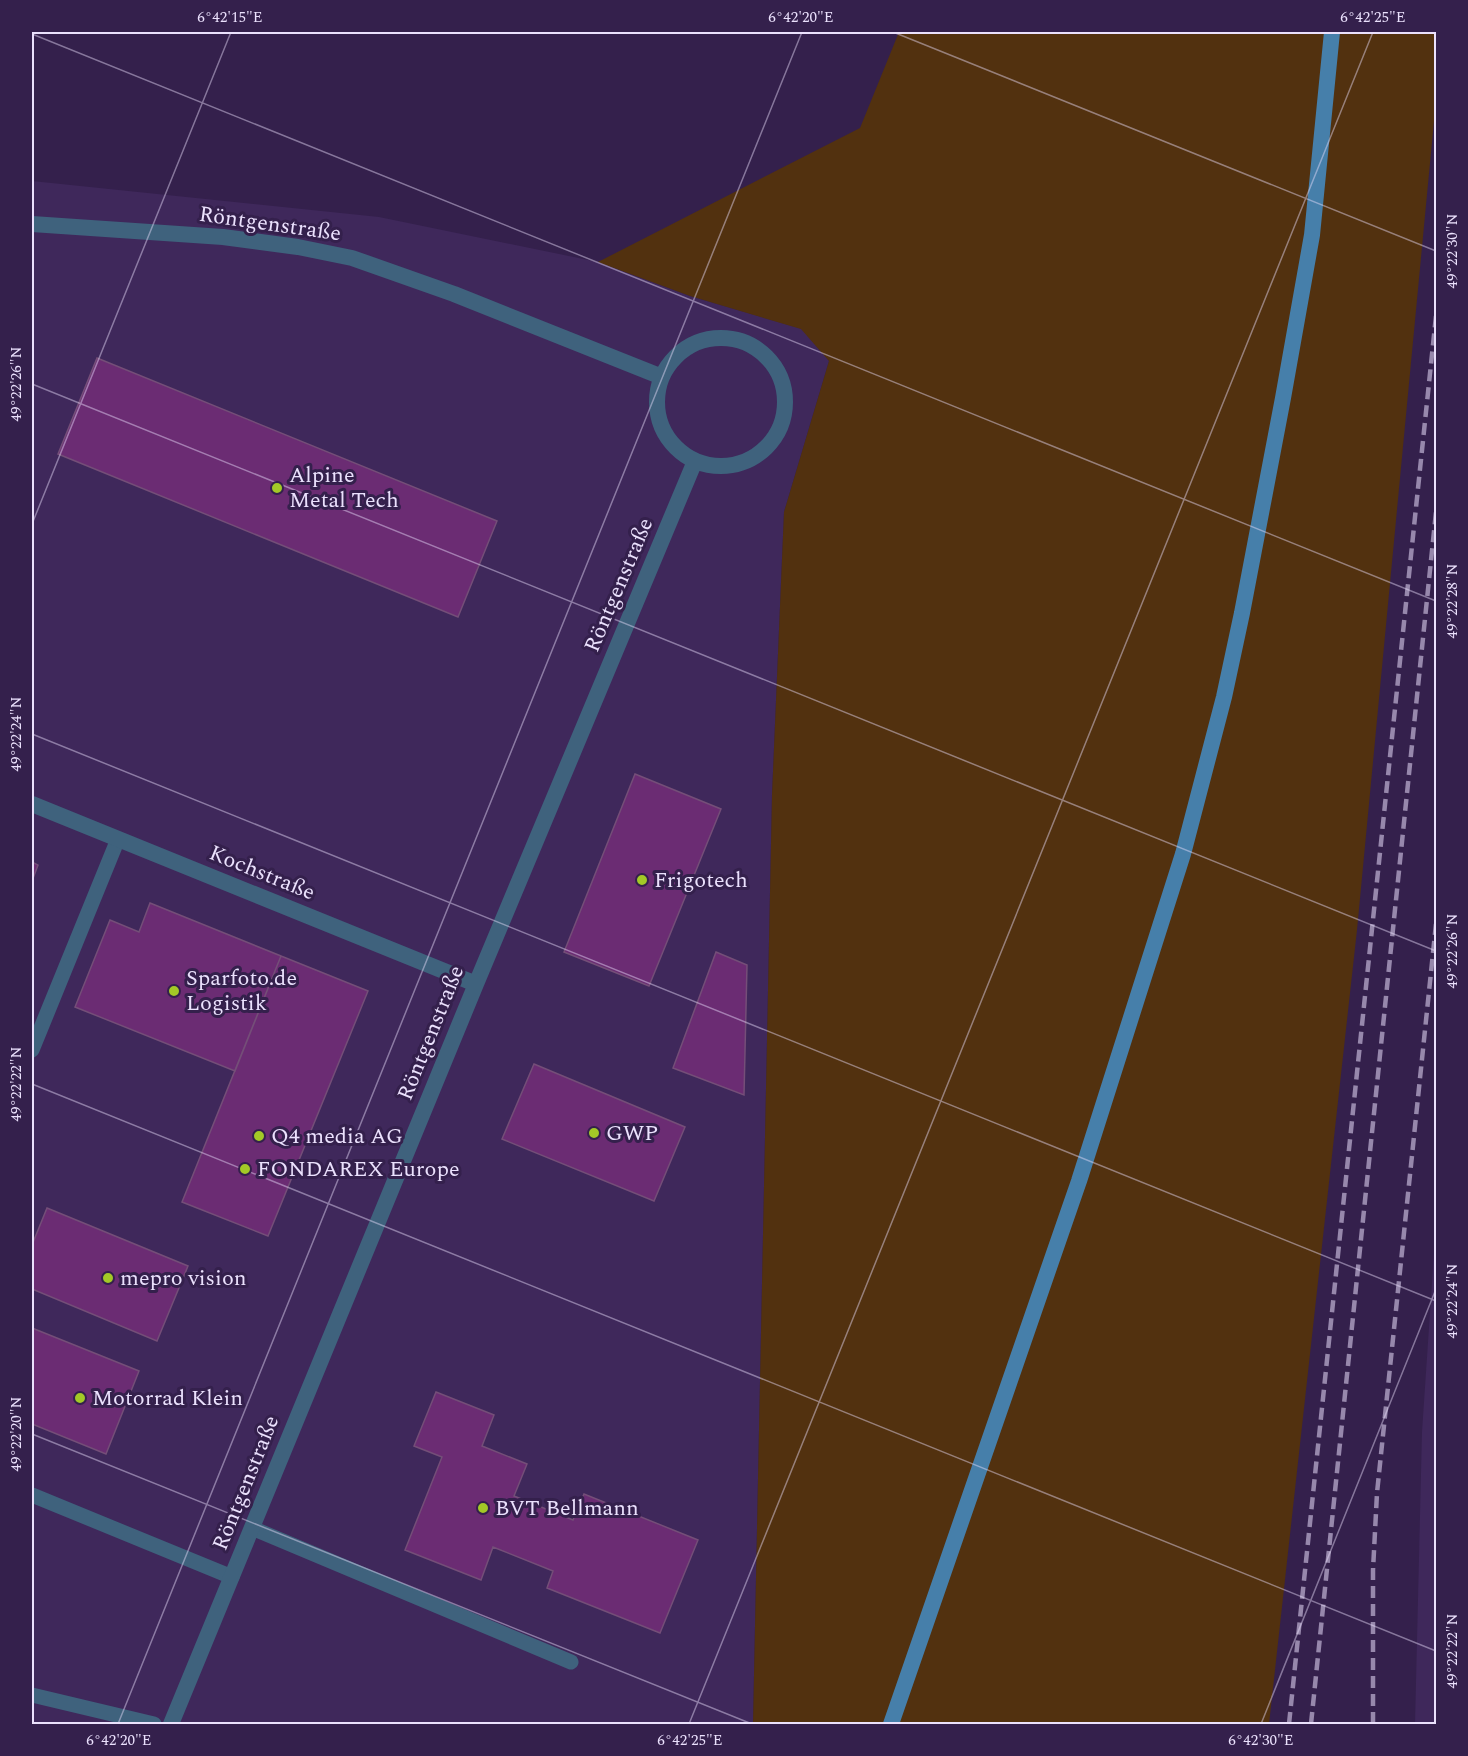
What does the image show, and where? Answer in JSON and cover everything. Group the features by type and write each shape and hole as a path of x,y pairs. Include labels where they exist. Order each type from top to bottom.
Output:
{"main road":[{"path":"891,1725 1079,1181 1186,843 1224,697 1283,398 1312,235 1332,32"}],"street":[{"name":"Röntgenstraße","path":"32,224 223,237 298,247 352,258 454,294 662,376"},
{"path":"710,338 732,338 752,346 769,360 781,378 785,399 782,420 773,440 757,455 738,464 716,466 695,461 678,450 666,435 658,416 657,396 662,376 673,358 690,345 710,338"},
{"name":"Röntgenstraße","path":"171,1725 476,984 695,461"},
{"name":"Kochstraße","path":"32,804 476,984"}],"lane":[{"path":"32,1050 118,839"},
{"path":"32,1495 232,1576"},
{"path":"252,1528 571,1662"},
{"path":"32,1695 154,1725"}],"shaded area":[{"path":"899,32 1436,32 1436,100 1357,930 1269,1724 753,1724 772,795 784,512 829,361 801,329 690,296 598,262 860,128"},
{"path":"32,181 379,217 598,262 690,296 802,329 829,361 784,512 772,795 753,1724 32,1724"},
{"path":"1436,1223 1436,1724 1415,1724 1422,1432"}],"building":[{"name":"Alpine Metal Tech","path":"97,358 497,521 458,617 58,454"},
{"name":"Frigotech","path":"635,774 721,809 649,986 564,952"},
{"path":"32,862 38,865 32,881"},
{"name":"Sparfoto.de Logistik","path":"150,903 281,956 235,1071 75,1007 110,920 139,932"},
{"path":"716,952 747,965 744,1095 673,1068"},
{"name":"Q4 media AG","path":"281,956 368,991 268,1236 182,1202"},
{"name":"GWP","path":"534,1064 685,1127 654,1201 502,1139"},
{"name":"mepro vision","path":"47,1208 188,1266 157,1341 32,1289 32,1245"},
{"name":"Motorrad Klein","path":"32,1328 139,1371 106,1454 32,1424"},
{"name":"BVT Bellmann","path":"436,1392 494,1415 482,1446 527,1464 514,1496 573,1520 584,1494 698,1540 660,1633 547,1588 553,1571 493,1547 481,1580 405,1550 442,1457 414,1446"}],"railway":[{"path":"1289,1724 1436,316"},
{"path":"1311,1724 1436,512"},
{"path":"1373,1724 1373,1570 1377,1493 1436,924"}],"place":[{"name":"Alpine Metal Tech","path":"277,488"},
{"name":"Frigotech","path":"642,880"},
{"name":"Sparfoto.de Logistik","path":"174,991"},
{"name":"GWP","path":"594,1133"},
{"name":"Q4 media AG","path":"259,1136"},
{"name":"FONDAREX Europe","path":"245,1169"},
{"name":"mepro vision","path":"108,1278"},
{"name":"Motorrad Klein","path":"80,1398"},
{"name":"BVT Bellmann","path":"483,1508"}]}
